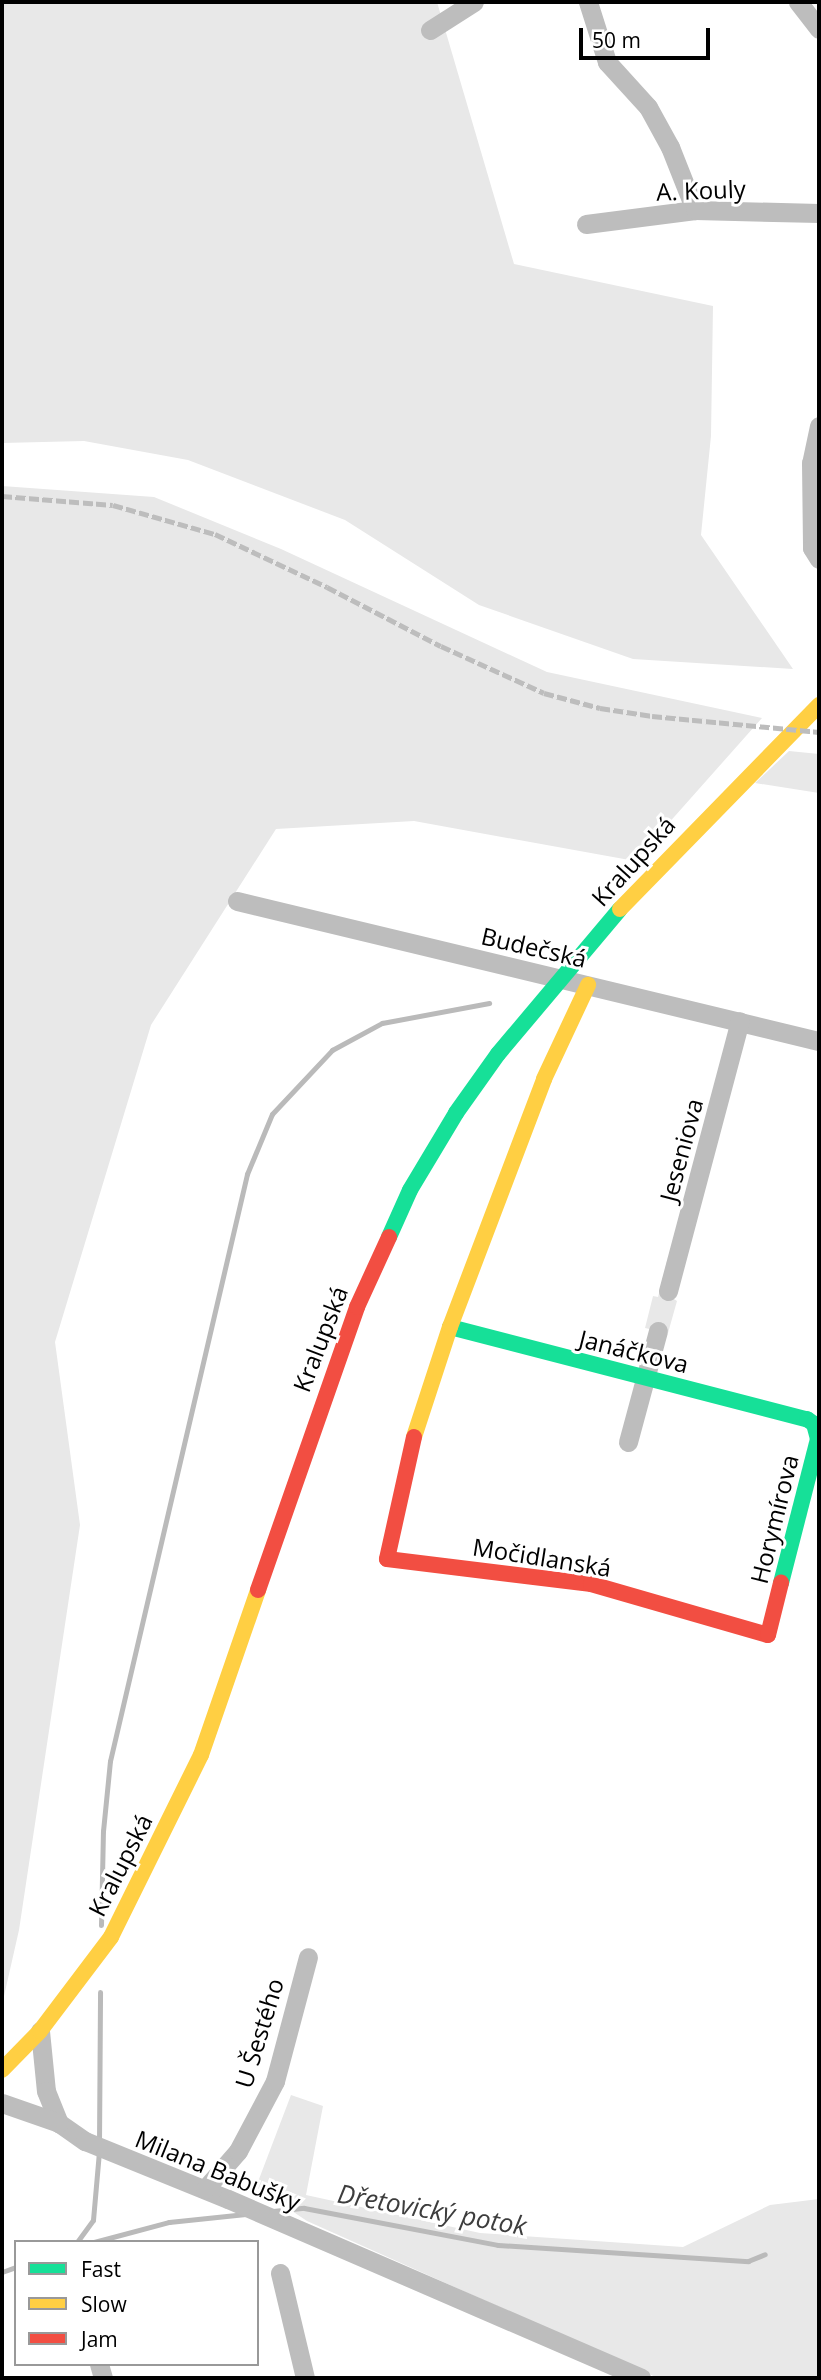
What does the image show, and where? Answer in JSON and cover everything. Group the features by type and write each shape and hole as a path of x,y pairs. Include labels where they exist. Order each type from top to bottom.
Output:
{"main road":[{"name":"Kralupská","path":"2,2070 40,2031 111,1937 201,1755 357,1307 410,1190 456,1113 498,1054 642,884 809,712 819,705"},
{"path":"450,1326 544,1079 589,985"},
{"name":"Janáčkova","path":"450,1326 807,1419"},
{"name":"Močidlanská","path":"450,1326 416,1428 387,1559 591,1584 768,1635"},
{"name":"Horymírova","path":"768,1635 818,1438 814,1424 807,1419"}],"street":[{"path":"430,30 474,2"},
{"path":"588,2 607,62 648,107 670,147 695,210"},
{"path":"798,2 819,29"},
{"name":"A. Kouly","path":"586,224 695,210 819,213"},
{"path":"819,426 811,463 812,548 819,559"},
{"name":"Budečská","path":"237,901 819,1041"},
{"name":"Jeseniova","path":"668,1292 740,1021"},
{"path":"628,1442 658,1331"},
{"name":"U Šestého","path":"205,2189 238,2151 275,2081 308,1957"},
{"path":"40,2031 46,2091 59,2123"},
{"name":"Milana Babušky","path":"2,2103 59,2123 86,2141 111,2152 274,2218 641,2378"},
{"path":"280,2273 305,2378"}],"shaded area":[{"path":"2,2 437,2 514,264 713,306 711,436 701,535 793,669 633,659 479,605 345,520 188,460 84,441 2,443"},
{"path":"2,486 154,497 281,549 547,672 762,718 635,861 414,821 276,829 151,1025 55,1342 80,1525 19,1930 2,2005"},
{"path":"789,751 819,754 819,793 755,783"},
{"path":"668,1257 665,1293 677,1301 668,1333 645,1328 653,1296 658,1297"},
{"path":"291,2095 323,2106 306,2195 480,2233 683,2247 770,2205 819,2199 819,2378 658,2378 307,2221 256,2187"}],"waterway":[{"path":"101,1925 103,1831 110,1761 247,1174 272,1114 332,1050 382,1023 489,1003"},
{"path":"99,2143 100,1992"},
{"path":"78,2240 93,2220 99,2152"},
{"name":"Dřetovický potok","path":"273,2211 304,2208 498,2245 748,2261 765,2254"},
{"name":"Dřetovický potok","path":"102,2240 169,2222 246,2214"},
{"name":"Dřetovický potok","path":"2,2272 14,2268"}],"railway":[{"path":"2,496 113,505 215,534 327,587 441,646 544,693 600,708 652,716 819,732"}],"traffic: fast":[{"path":"389,1237 410,1190 456,1113 498,1054 620,909"},
{"path":"450,1327 807,1419 814,1424 818,1439 781,1583"}],"traffic: slow":[{"path":"620,909 819,705"},
{"path":"414,1437 450,1327 544,1079 588,985"},
{"path":"2,2070 40,2031 111,1937 201,1755 258,1590"}],"traffic: jam":[{"path":"258,1590 357,1307 389,1237"},
{"path":"414,1437 387,1559 591,1584 768,1635 781,1583"}]}
